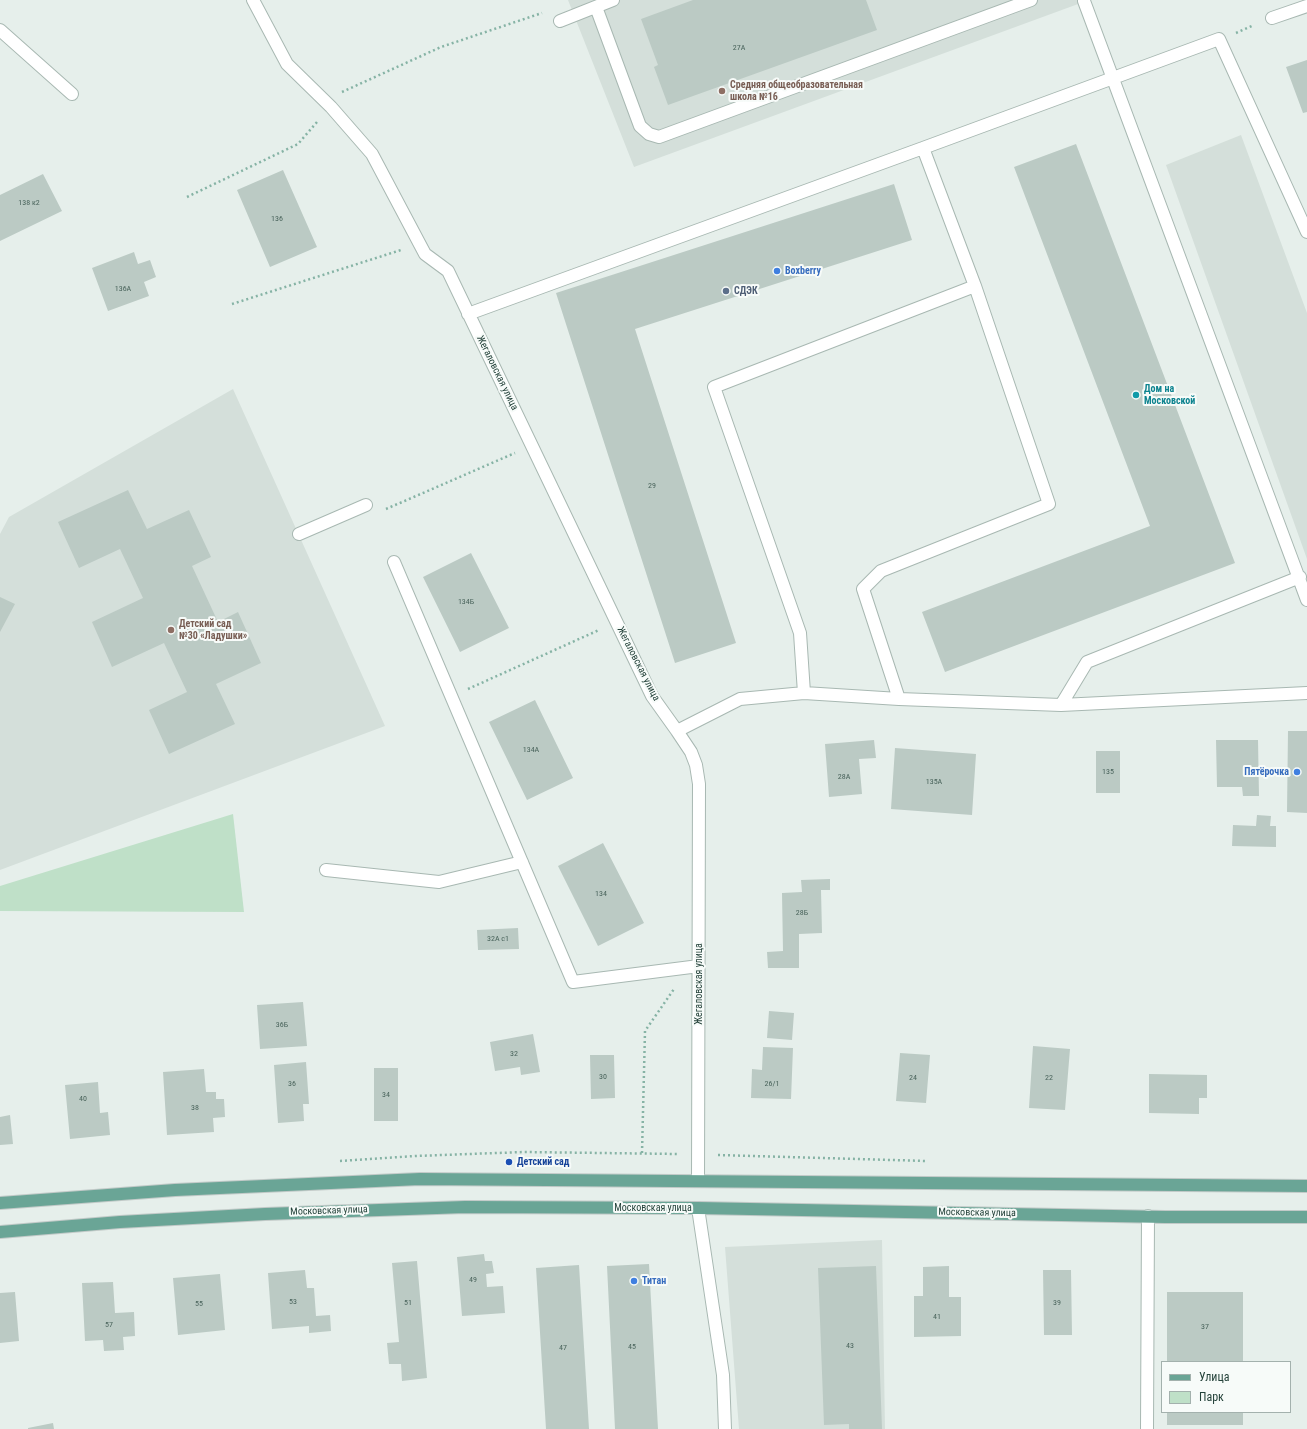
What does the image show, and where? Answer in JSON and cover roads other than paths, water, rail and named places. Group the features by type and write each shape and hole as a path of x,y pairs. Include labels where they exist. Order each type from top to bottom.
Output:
{"main road":[{"path":"0,1203 175,1190 420,1179 1307,1186"},
{"name":"Московская улица","path":"0,1232 120,1222 265,1214 465,1207 698,1208 1148,1216 1307,1217"}],"street":[{"name":"Жегаловская улица","path":"253,0 287,64 330,106 372,154 425,254 448,271 652,696 678,731 696,765 699,784 694,966 698,1181"},
{"path":"560,20 613,0"},
{"path":"596,7 640,126 648,134 659,137 1031,0"},
{"path":"1084,2 1307,600"},
{"path":"1272,18 1307,6"},
{"path":"0,30 72,94"},
{"path":"468,314 1219,40 1307,232"},
{"path":"899,699 863,589 881,570 1049,504 975,286 923,148"},
{"path":"804,693 800,634 714,387 975,286"},
{"path":"299,534 366,505"},
{"path":"394,562 573,982 694,966"},
{"path":"1061,705 1087,662 1300,578"},
{"path":"678,731 740,699 804,693 899,699 1061,705 1307,693"},
{"path":"326,870 439,882 522,862"},
{"path":"698,1208 724,1375 725,1429"},
{"path":"1147,1429 1148,1216"}],"place":[{"name":"Средняя общеобразовательная школа №16","path":"722,91"},
{"name":"Boxberry","path":"777,271"},
{"name":"СДЭК","path":"726,291"},
{"name":"Дом на Московской","path":"1136,395"},
{"name":"Детский сад №30 «Ладушки»","path":"171,630"},
{"name":"Пятёрочка","path":"1297,772"},
{"name":"Детский сад","path":"509,1162"},
{"name":"Титан","path":"634,1281"}]}
